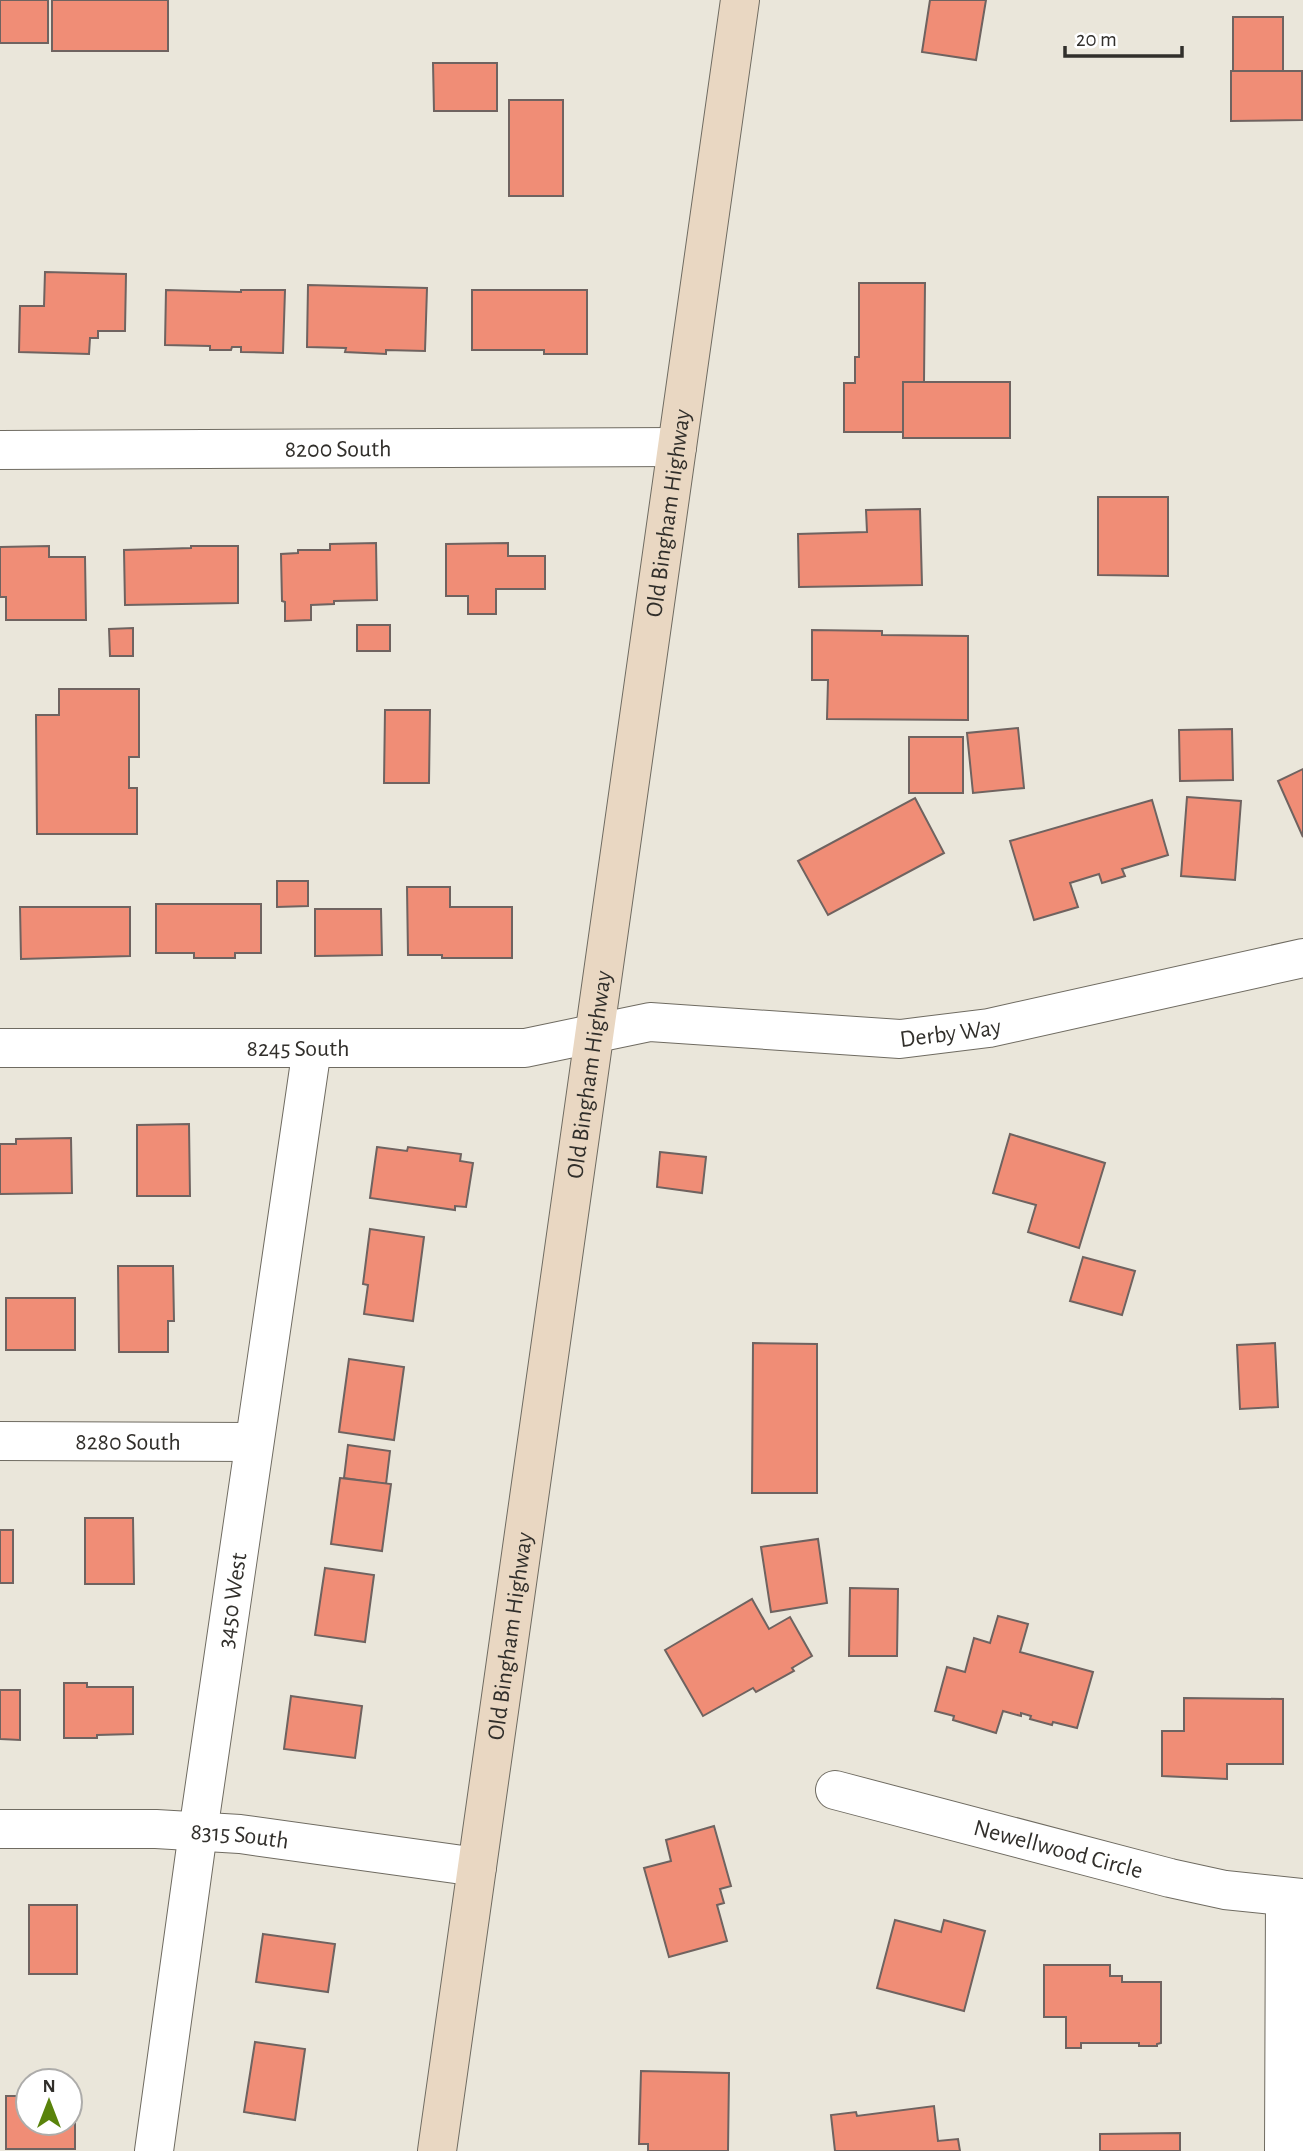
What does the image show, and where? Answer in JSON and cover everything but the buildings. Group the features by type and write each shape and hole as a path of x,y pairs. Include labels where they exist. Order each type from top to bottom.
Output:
{"street":[{"name":"Old Bingham Highway","path":"436,2151 740,0"},
{"name":"8200 South","path":"0,450 677,447"},
{"name":"Derby Way","path":"592,1035 650,1023 900,1039 989,1028 1303,958"},
{"name":"8245 South","path":"0,1048 525,1048 592,1035"},
{"name":"3450 West","path":"153,2151 312,1048"},
{"name":"8280 South","path":"0,1441 254,1442"},
{"name":"Newellwood Circle","path":"835,1790 1170,1878 1225,1890 1294,1898"},
{"name":"8315 South","path":"0,1829 156,1829 240,1834 477,1867"},
{"path":"1284,2151 1294,1898"}]}
